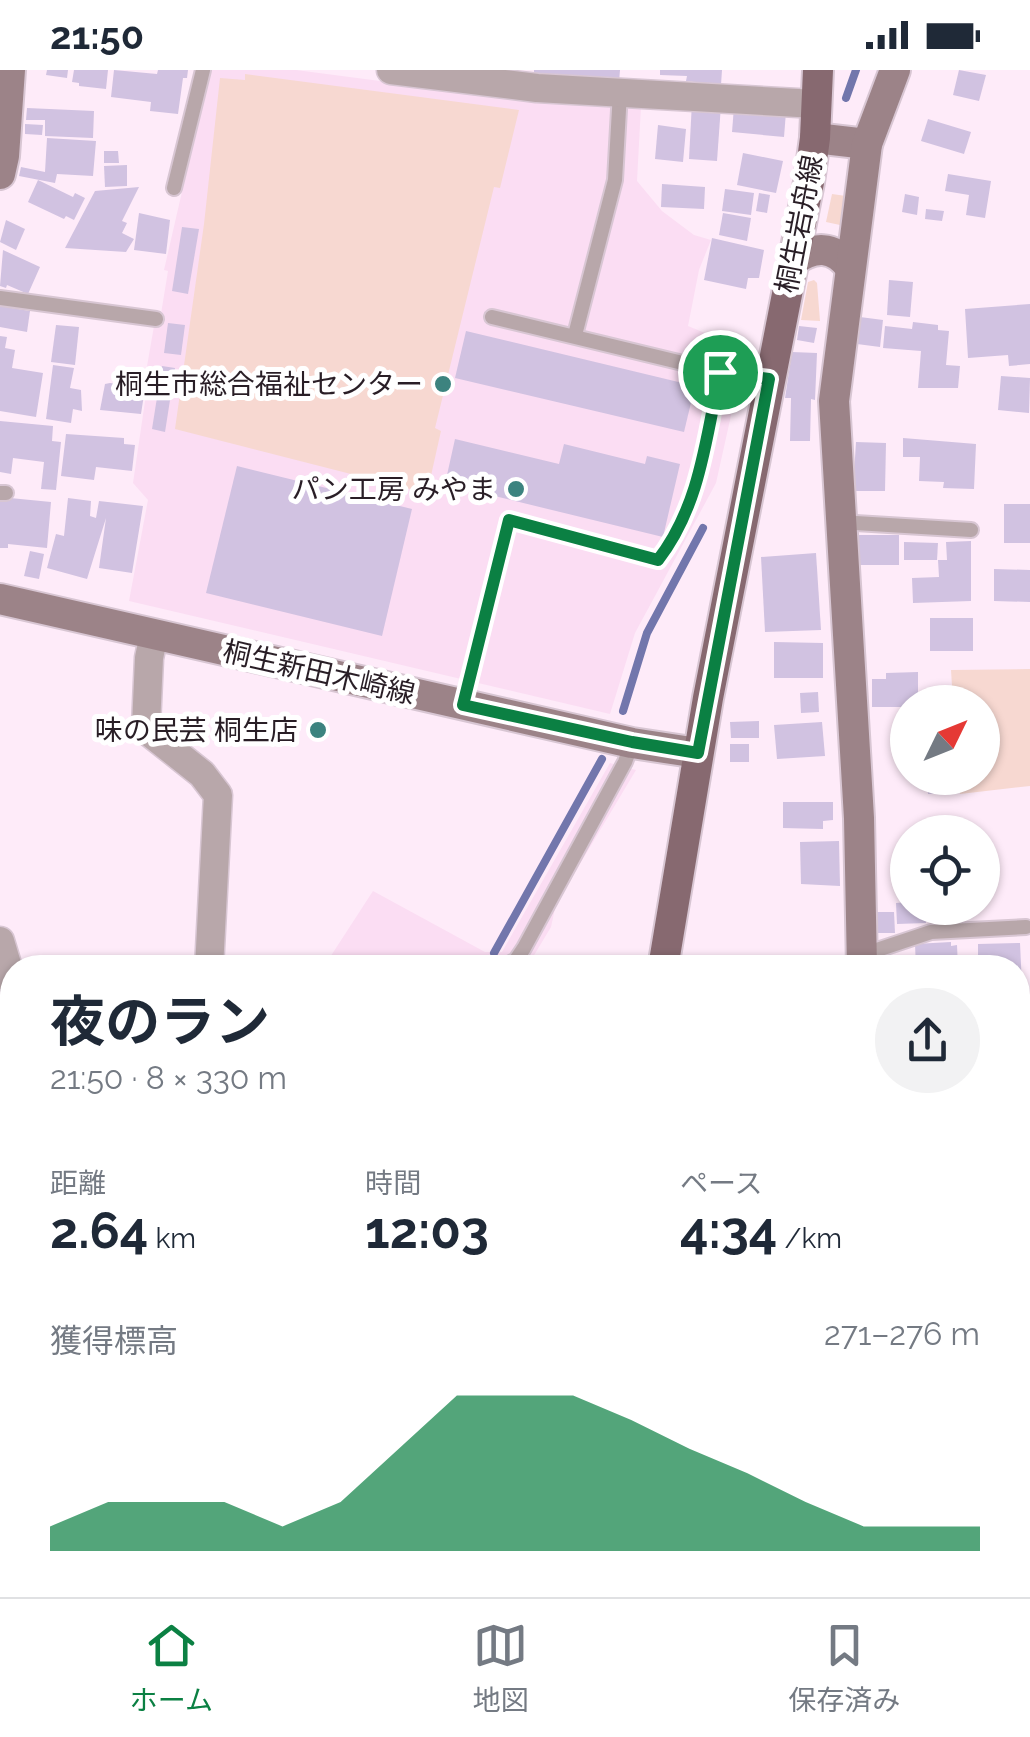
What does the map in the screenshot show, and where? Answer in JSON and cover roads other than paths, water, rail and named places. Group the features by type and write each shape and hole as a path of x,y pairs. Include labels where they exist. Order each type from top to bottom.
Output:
{"main road":[{"name":"桐生岩舟線","path":"664,955 698,753 815,138 818,70"}],"street":[{"path":"0,174 10,70"},
{"path":"391,70 537,88 816,104"},
{"path":"862,955 859,818 834,401 867,144 895,70"},
{"path":"815,138 867,144"},
{"path":"793,261 805,252 821,248 832,251 850,267"},
{"name":"桐生新田木崎線","path":"0,599 463,705 698,753"},
{"path":"154,634 146,726 213,785 218,795 210,955"}],"lane":[{"path":"174,188 204,70"},
{"path":"574,335 616,180 620,92"},
{"path":"0,298 156,320"},
{"path":"492,316 720,372 769,379"},
{"path":"463,705 509,520 658,560 674,538 696,490 720,372"},
{"path":"839,522 972,530"},
{"path":"519,955 625,762 632,742"},
{"path":"876,955 931,932 1026,927"}],"waterway":[{"path":"846,98 856,70"},
{"path":"623,711 647,633 703,528"},
{"path":"494,953 602,759"}],"place":[{"name":"桐生市総合福祉センター","path":"443,384"},
{"name":"パン工房 みやま","path":"516,489"},
{"name":"味の民芸 桐生店","path":"318,730"}]}
